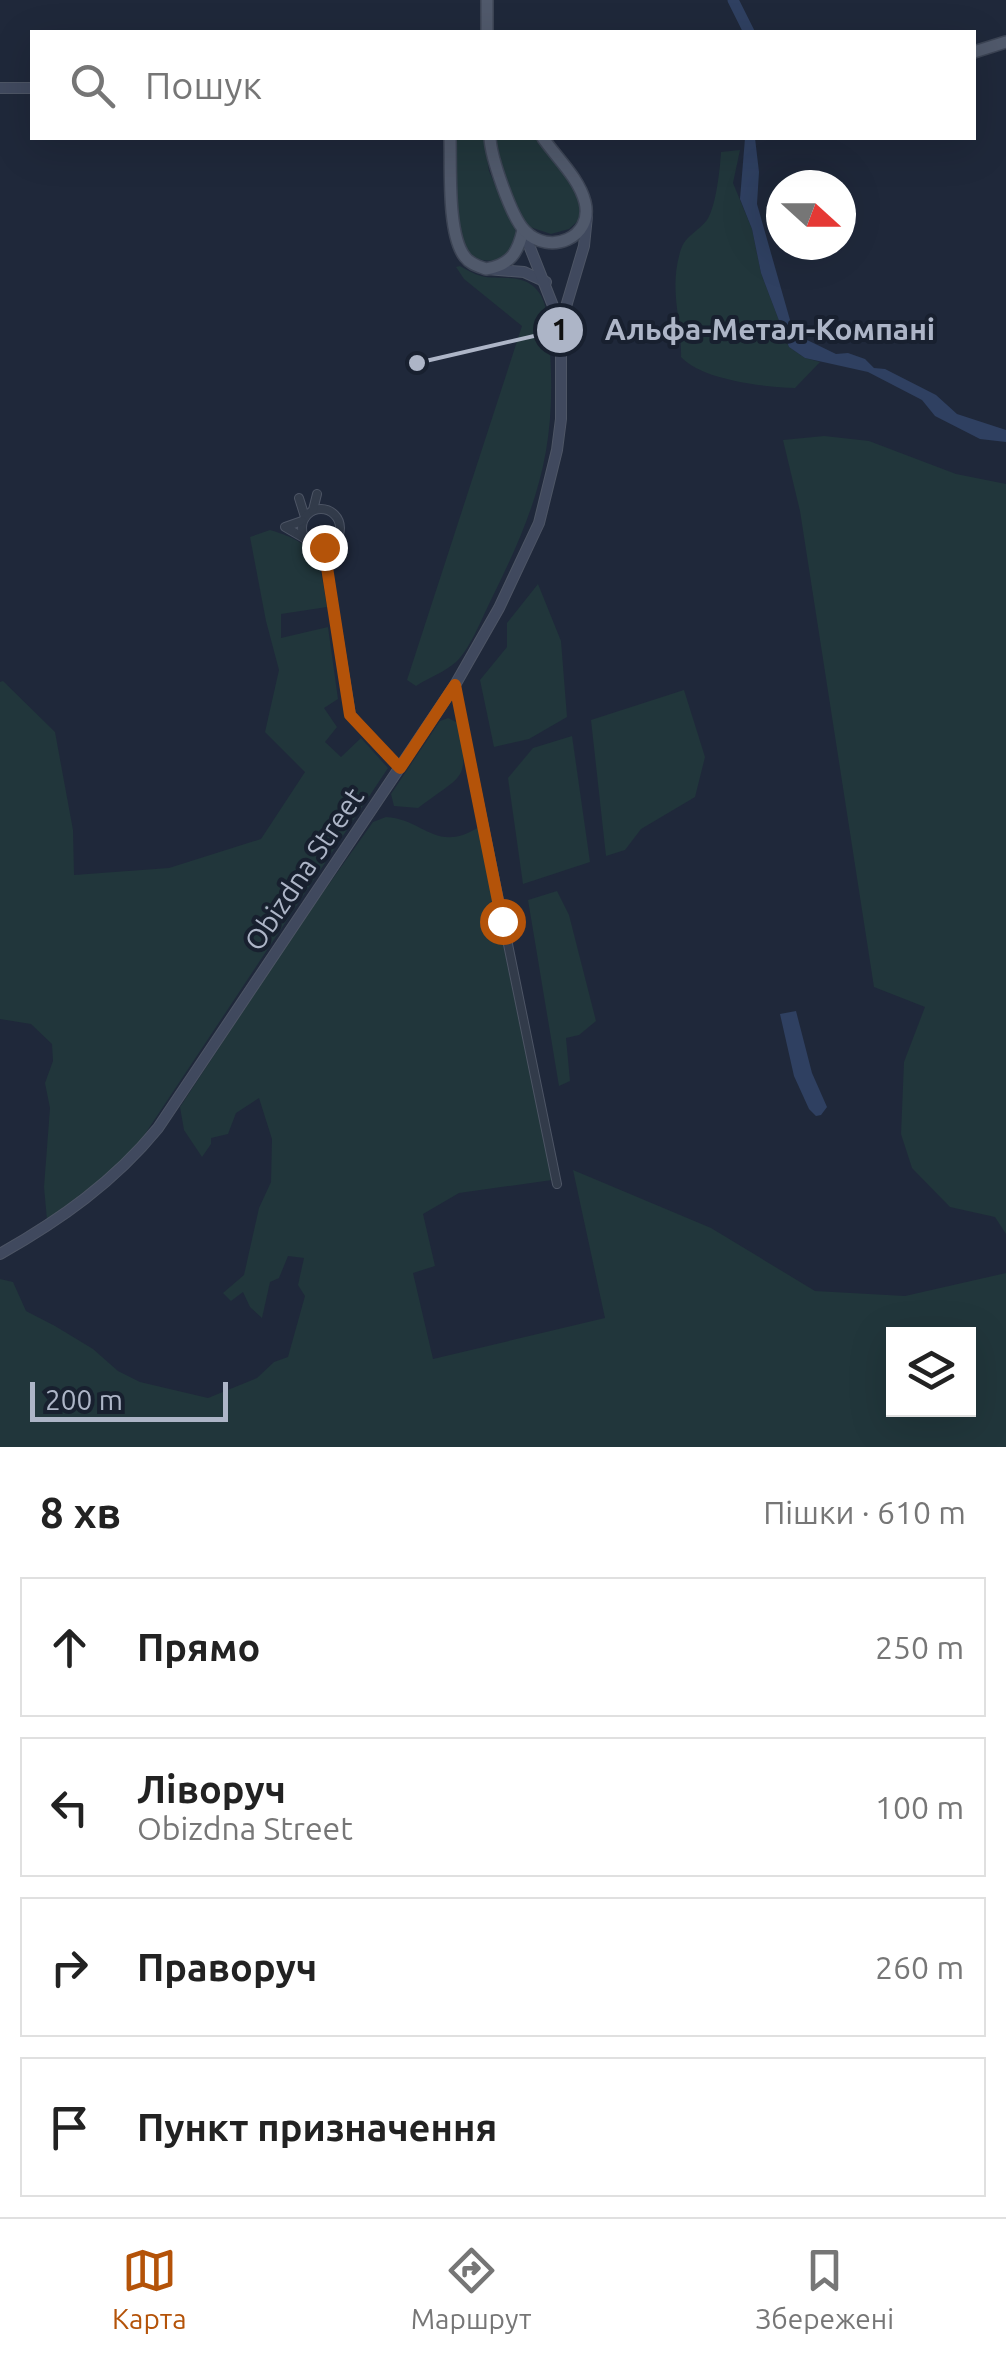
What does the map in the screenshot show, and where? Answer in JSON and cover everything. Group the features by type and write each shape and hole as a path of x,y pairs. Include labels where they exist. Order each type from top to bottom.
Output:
{"main road":[{"path":"487,0 488,30"},
{"path":"976,51 1006,42"},
{"path":"0,88 30,88"},
{"path":"450,140 457,241 465,258 486,268 524,272 546,282"},
{"path":"490,140 498,173 561,326"},
{"path":"544,140 580,188 587,216 584,246 561,326"},
{"path":"523,230 536,239 558,243 578,233 587,216"},
{"path":"486,268 509,261 518,250 523,230"},
{"name":"Obizdna Street","path":"0,1254 81,1204 149,1138 455,685 492,622 546,505 561,418 561,326"}],"street":[{"path":"326,561 339,534 340,522 334,513 310,514 285,526 316,546 326,561 350,715 400,768"},
{"path":"305,539 310,514"},
{"path":"316,546 334,542"},
{"path":"455,685 557,1184"}],"green space":[{"path":"454,140 484,140 489,171 517,234 515,244 498,260 465,254 455,220"},
{"path":"496,140 539,140 573,185 583,211 581,218 569,229 551,234 527,226 505,181"},
{"path":"740,150 733,183 752,229 761,273 789,347 820,362 795,388 718,377 681,357 676,278 681,249 710,214 721,152"},
{"path":"456,267 481,276 521,280 539,292 548,326 550,422 530,511 475,634 456,662 416,686 407,680 522,326 464,279"},
{"path":"824,436 869,441 956,474 1006,484 1006,1234 995,1217 950,1207 912,1168 901,1134 904,1062 925,1007 874,987 800,511 783,440"},
{"path":"270,530 307,548 322,577 327,607 281,614 281,638 328,627 338,699 324,708 337,727 325,742 341,757 361,738 388,768 141,1140 123,1162 47,1220 44,1187 50,1108 45,1083 53,1061 52,1044 31,1024 0,1019 0,682 55,732 73,830 74,875 169,868 261,839 305,772 265,732 279,670 250,537"},
{"path":"538,584 561,641 567,717 529,739 494,747 480,680 507,647 507,623"},
{"path":"684,690 705,757 695,797 641,829 625,850 606,856 591,720"},
{"path":"448,718 458,723 463,756 460,774 418,808 394,806 391,794 440,721"},
{"path":"572,736 590,862 523,884 508,778 533,748"},
{"path":"386,817 399,819 452,837 479,827 552,1180 459,1193 423,1214 435,1266 413,1273 433,1359 605,1318 573,1170 711,1228 815,1291 905,1296 1006,1273 1006,1447 0,1447 0,1279 13,1282 26,1311 93,1349 118,1371 140,1382 208,1398 257,1378 274,1362 288,1357 305,1296 298,1285 304,1258 288,1256 279,1278 270,1282 262,1318 250,1307 243,1292 231,1301 223,1293 244,1275 259,1208 271,1182 272,1139 259,1098 236,1113 228,1134 211,1138 202,1157 184,1130 180,1107 373,822"},
{"path":"557,891 569,915 596,1021 579,1035 566,1038 570,1081 559,1086 528,900"}],"water":[{"path":"745,140 755,140 757,204 766,236 766,260 773,260 792,327 805,339 836,354 848,353 865,359 874,368 885,369 936,395 957,414 1006,430 1006,442 980,439 935,416 922,400 868,372 805,358 789,347 761,273 752,229 740,199"},
{"path":"796,1011 812,1073 827,1107 821,1115 816,1116 809,1109 794,1076 780,1014"}],"waterway":[{"path":"733,0 748,30"}],"place":[{"name":"Альфа-Метал-Компані","path":"417,363"}],"route":[{"path":"324,547 316,546 326,561 350,715 400,768 455,685 502,921"}]}
